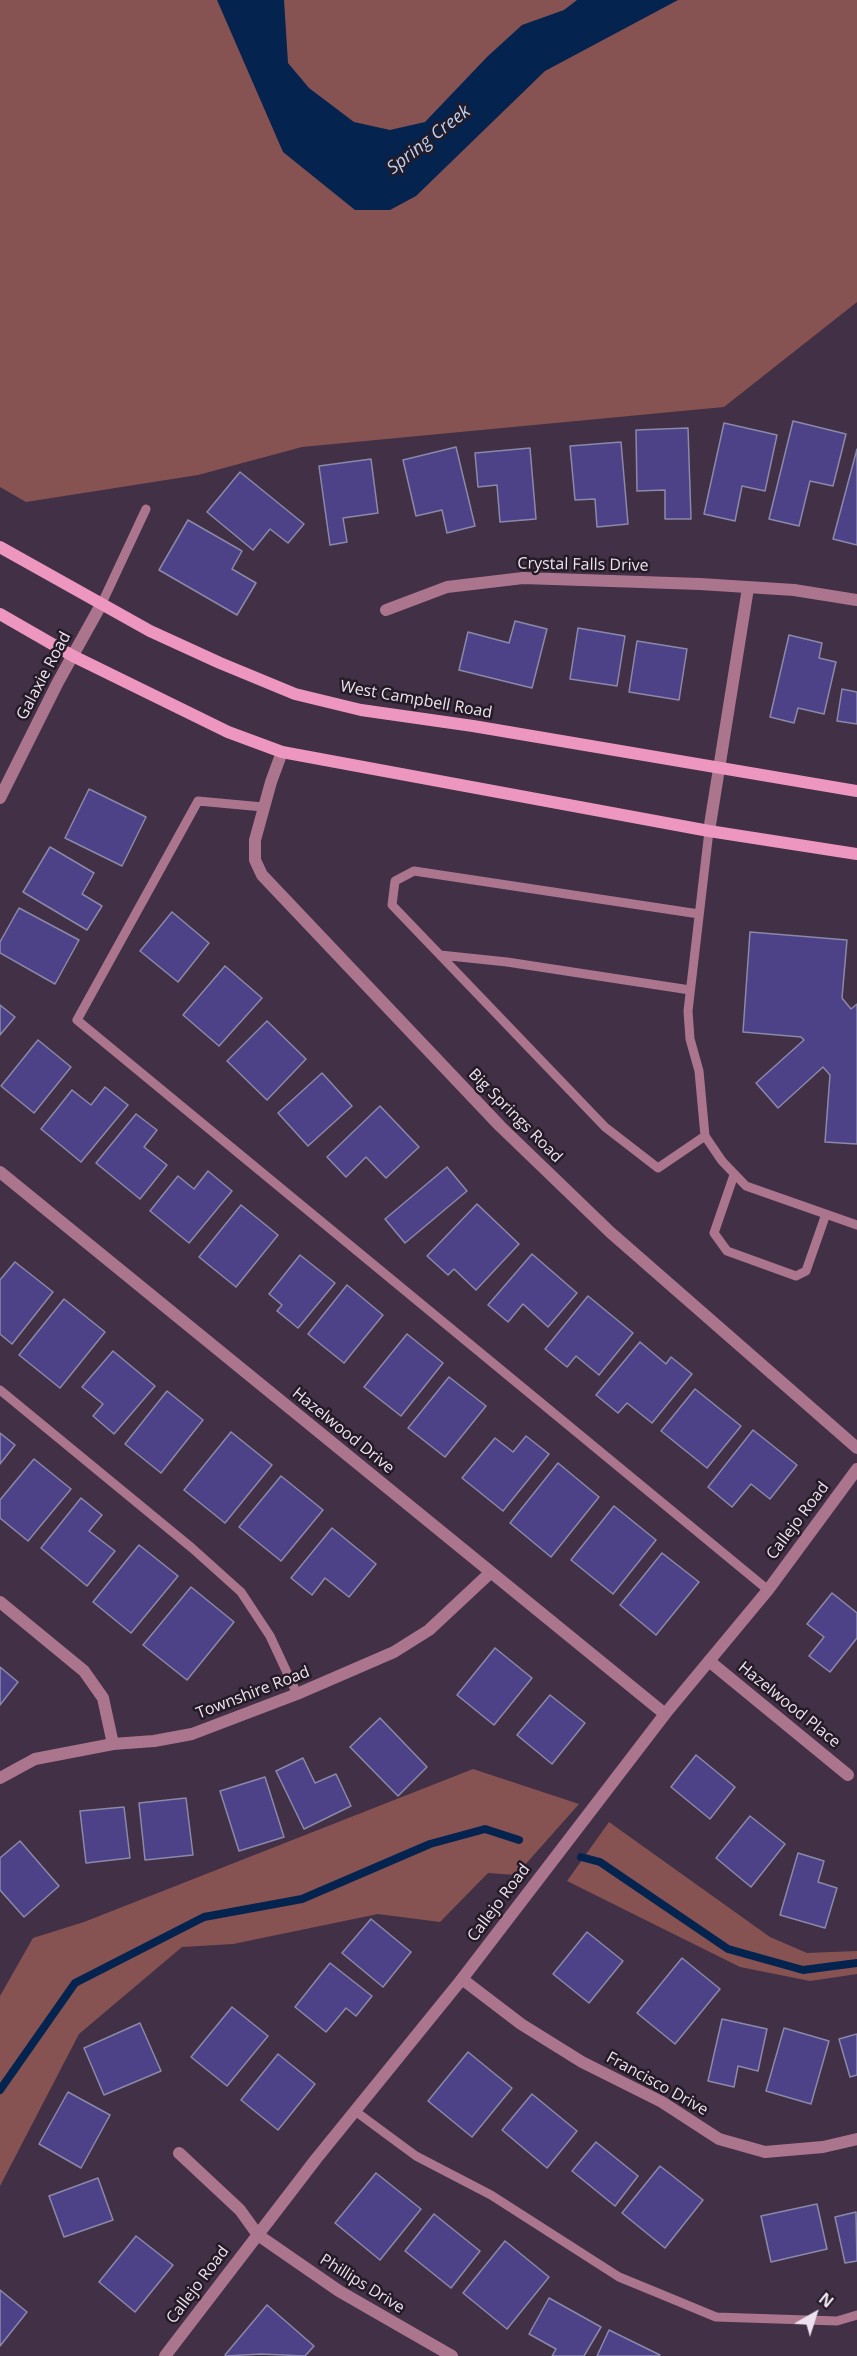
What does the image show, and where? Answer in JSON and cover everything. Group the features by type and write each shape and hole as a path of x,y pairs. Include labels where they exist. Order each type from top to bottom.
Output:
{"main road":[{"name":"West Campbell Road","path":"0,547 150,631 295,694 360,710 473,726 721,770 857,791"},
{"path":"0,614 73,656 228,732 282,752 709,831 857,854"}],"street":[{"name":"Crystal Falls Drive","path":"386,610 447,587 523,578 794,590 857,600"},
{"path":"709,831 721,770 748,588"},
{"name":"Galaxie Road","path":"1,794 102,603"},
{"name":"Big Springs Road","path":"282,752 263,807 255,840 255,860 262,875 500,1126 610,1232 857,1448"},
{"name":"Hazelwood Drive","path":"0,1172 665,1714"},
{"name":"Callejo Road","path":"165,2356 355,2111 462,1980 665,1714 768,1590 857,1469"},
{"name":"Townshire Road","path":"0,1778 35,1759 113,1744 154,1741 192,1734 297,1694 394,1652 429,1630 490,1573"},
{"path":"0,1602 84,1671 103,1698 113,1744"},
{"name":"Hazelwood Place","path":"709,1661 848,1775"},
{"name":"Francisco Drive","path":"462,1980 520,2024 582,2062 662,2102 719,2139 765,2152 823,2147 857,2139"},
{"name":"Phillips Drive","path":"179,2153 240,2210 258,2235 339,2291 452,2356"}],"lane":[{"path":"102,603 146,509"},
{"path":"263,807 198,801 77,1020 768,1590"},
{"path":"709,831 688,1011 690,1039 699,1071 705,1136 734,1175 746,1186 857,1225"},
{"path":"699,914 414,871 395,881 392,905 605,1127 658,1168 705,1136"},
{"path":"440,955 507,962 690,990"},
{"path":"734,1175 714,1233 727,1251 796,1276 806,1271 826,1215"},
{"path":"0,1390 192,1548 241,1592 270,1636 297,1694"},
{"path":"355,2111 416,2156 491,2194 620,2277 716,2317 837,2321 857,2315"}],"shaded area":[{"path":"0,0 857,0 857,302 724,407 302,447 198,475 26,502 0,487"},
{"path":"473,1769 579,1804 516,1875 488,1873 440,1922 378,1914 233,1944 182,1947 79,2034 0,2186 0,1996 33,1938 84,1922"},
{"path":"609,1822 770,1937 807,1953 857,1951 857,1974 810,1981 740,1967 567,1881"}],"water":[{"name":"Spring Creek","path":"217,0 284,0 288,63 309,88 354,122 390,130 425,122 487,57 522,25 564,10 577,0 678,0 545,71 416,196 390,210 355,210 283,152"}],"building":[{"path":"793,421 846,434 833,486 810,481 799,526 769,519"},
{"path":"724,423 777,435 765,491 742,486 735,521 704,514"},
{"path":"688,428 691,519 665,519 665,490 637,491 636,430"},
{"path":"621,442 628,524 597,527 595,499 575,500 570,446"},
{"path":"456,447 475,526 447,533 442,510 416,516 403,460"},
{"path":"530,448 536,519 500,522 497,485 478,487 475,453"},
{"path":"857,449 857,545 833,539"},
{"path":"371,459 378,513 343,518 347,542 330,545 319,466"},
{"path":"240,472 304,524 288,543 270,529 253,550 207,512"},
{"path":"188,520 242,551 232,569 256,583 237,615 159,570"},
{"path":"515,621 547,629 532,688 459,670 468,632 509,643"},
{"path":"578,628 625,636 617,686 570,679"},
{"path":"789,635 822,643 819,658 836,662 824,714 798,708 794,723 770,717"},
{"path":"637,641 687,649 679,700 629,692"},
{"path":"842,689 857,692 857,724 837,721"},
{"path":"89,789 146,817 122,866 65,838"},
{"path":"50,847 94,873 82,894 102,906 87,930 23,892"},
{"path":"19,908 79,940 55,984 0,953 0,942"},
{"path":"172,912 209,943 178,982 140,951"},
{"path":"750,932 847,940 842,998 851,1009 857,1004 857,1144 825,1142 830,1075 823,1067 778,1108 756,1083 804,1040 801,1037 743,1032"},
{"path":"225,966 262,998 219,1046 183,1015"},
{"path":"0,1005 15,1017 0,1035"},
{"path":"267,1021 306,1059 267,1100 227,1061"},
{"path":"38,1040 71,1067 34,1113 1,1086"},
{"path":"322,1073 352,1106 308,1146 278,1113"},
{"path":"105,1087 128,1105 81,1162 41,1129 72,1090 91,1105"},
{"path":"380,1106 419,1147 386,1178 366,1157 346,1177 327,1157"},
{"path":"136,1114 157,1130 144,1147 167,1165 140,1199 96,1163"},
{"path":"447,1167 467,1191 405,1243 385,1219"},
{"path":"208,1171 232,1191 189,1243 150,1211 178,1176 194,1189"},
{"path":"477,1204 519,1244 476,1290 454,1269 448,1275 427,1256"},
{"path":"241,1205 278,1235 236,1287 199,1257"},
{"path":"532,1254 577,1293 548,1327 523,1304 508,1322 488,1305"},
{"path":"300,1255 335,1283 298,1328 277,1311 282,1305 269,1294"},
{"path":"15,1262 53,1292 12,1344 0,1334 0,1280"},
{"path":"347,1285 383,1315 344,1363 308,1334"},
{"path":"588,1296 633,1333 599,1375 576,1356 567,1367 545,1349"},
{"path":"64,1299 105,1332 60,1388 19,1355"},
{"path":"407,1334 443,1363 401,1416 364,1387"},
{"path":"640,1342 666,1364 671,1357 692,1374 652,1423 627,1403 618,1413 596,1395"},
{"path":"113,1351 155,1386 114,1434 93,1416 103,1404 82,1387"},
{"path":"449,1377 486,1406 445,1457 408,1428"},
{"path":"695,1389 741,1426 707,1468 661,1431"},
{"path":"167,1391 203,1420 161,1473 125,1444"},
{"path":"753,1430 797,1465 770,1499 751,1484 732,1507 708,1487"},
{"path":"231,1432 272,1465 225,1523 184,1490"},
{"path":"0,1433 15,1445 0,1464"},
{"path":"526,1436 549,1454 503,1511 462,1478 495,1438 513,1452"},
{"path":"34,1459 71,1489 28,1541 0,1518 0,1500"},
{"path":"558,1463 599,1497 551,1557 510,1523"},
{"path":"281,1476 323,1510 281,1561 239,1527"},
{"path":"81,1498 102,1515 89,1531 115,1551 87,1586 41,1548"},
{"path":"614,1506 656,1540 613,1594 571,1560"},
{"path":"332,1528 376,1564 349,1597 325,1578 312,1595 291,1578"},
{"path":"139,1545 178,1576 131,1633 93,1602"},
{"path":"662,1553 699,1582 656,1635 620,1605"},
{"path":"191,1587 234,1622 187,1680 143,1645"},
{"path":"832,1593 857,1613 857,1638 830,1672 809,1656 824,1637 807,1624"},
{"path":"495,1648 532,1678 494,1725 457,1695"},
{"path":"0,1667 18,1682 0,1705"},
{"path":"550,1695 585,1723 552,1764 517,1735"},
{"path":"380,1718 427,1767 398,1796 350,1747"},
{"path":"696,1755 735,1787 710,1819 671,1787"},
{"path":"303,1758 315,1783 336,1774 351,1806 304,1829 276,1771"},
{"path":"265,1777 284,1837 239,1851 220,1791"},
{"path":"186,1798 193,1855 145,1860 139,1803"},
{"path":"124,1807 130,1858 86,1863 80,1811"},
{"path":"750,1816 785,1844 751,1887 716,1858"},
{"path":"20,1841 59,1886 24,1917 0,1890 0,1858"},
{"path":"798,1853 824,1861 818,1882 837,1888 825,1928 780,1915"},
{"path":"371,1919 411,1952 383,1987 342,1953"},
{"path":"587,1932 623,1961 589,2003 553,1974"},
{"path":"682,1958 720,1989 675,2044 637,2013"},
{"path":"330,1963 372,1996 356,2016 346,2008 326,2032 295,2007"},
{"path":"232,2007 268,2036 227,2086 191,2057"},
{"path":"722,2019 767,2029 758,2071 738,2066 734,2087 708,2081"},
{"path":"140,2023 161,2071 104,2095 84,2048"},
{"path":"784,2028 829,2041 811,2104 766,2091"},
{"path":"857,2034 857,2075 850,2077 839,2039"},
{"path":"468,2052 512,2088 472,2137 428,2101"},
{"path":"278,2054 315,2084 278,2130 241,2100"},
{"path":"68,2092 110,2115 81,2168 39,2144"},
{"path":"532,2094 577,2131 547,2168 502,2130"},
{"path":"596,2142 638,2176 615,2206 572,2171"},
{"path":"660,2166 703,2200 665,2248 622,2213"},
{"path":"376,2173 421,2209 380,2260 335,2223"},
{"path":"98,2178 113,2220 64,2237 49,2196"},
{"path":"817,2204 827,2249 771,2262 761,2216"},
{"path":"856,2212 857,2261 845,2263 835,2217"},
{"path":"434,2214 480,2251 451,2288 405,2251"},
{"path":"136,2236 173,2265 135,2312 99,2282"},
{"path":"505,2241 549,2277 507,2329 463,2293"},
{"path":"0,2290 27,2312 0,2346"},
{"path":"549,2298 601,2327 584,2356 552,2356 556,2349 529,2334"},
{"path":"267,2305 314,2346 305,2356 261,2354 226,2356 225,2355"},
{"path":"609,2330 660,2355 597,2356"}],"waterway":[{"path":"0,2090 75,1983 204,1917 302,1899 430,1844 485,1829 519,1840"},
{"path":"581,1857 600,1862 728,1949 803,1970 857,1963"}]}
